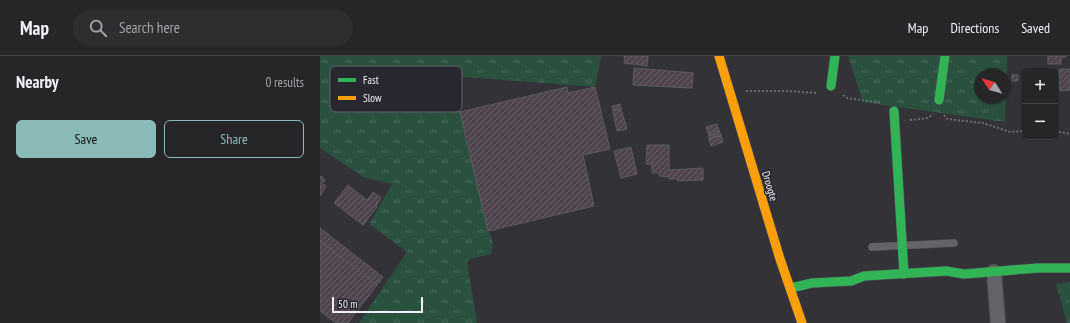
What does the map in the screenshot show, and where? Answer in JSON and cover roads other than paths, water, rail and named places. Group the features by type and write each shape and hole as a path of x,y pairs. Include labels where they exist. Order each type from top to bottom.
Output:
{"street":[{"name":"Droogte","path":"719,56 744,142 802,323"},
{"path":"831,86 835,56"},
{"path":"939,105 945,56"},
{"path":"894,111 904,274"},
{"path":"790,288 812,283 851,281 864,276 946,271 964,274 1038,268 1070,268"},
{"path":"994,272 998,323"}],"lane":[{"path":"872,247 954,243"}]}
